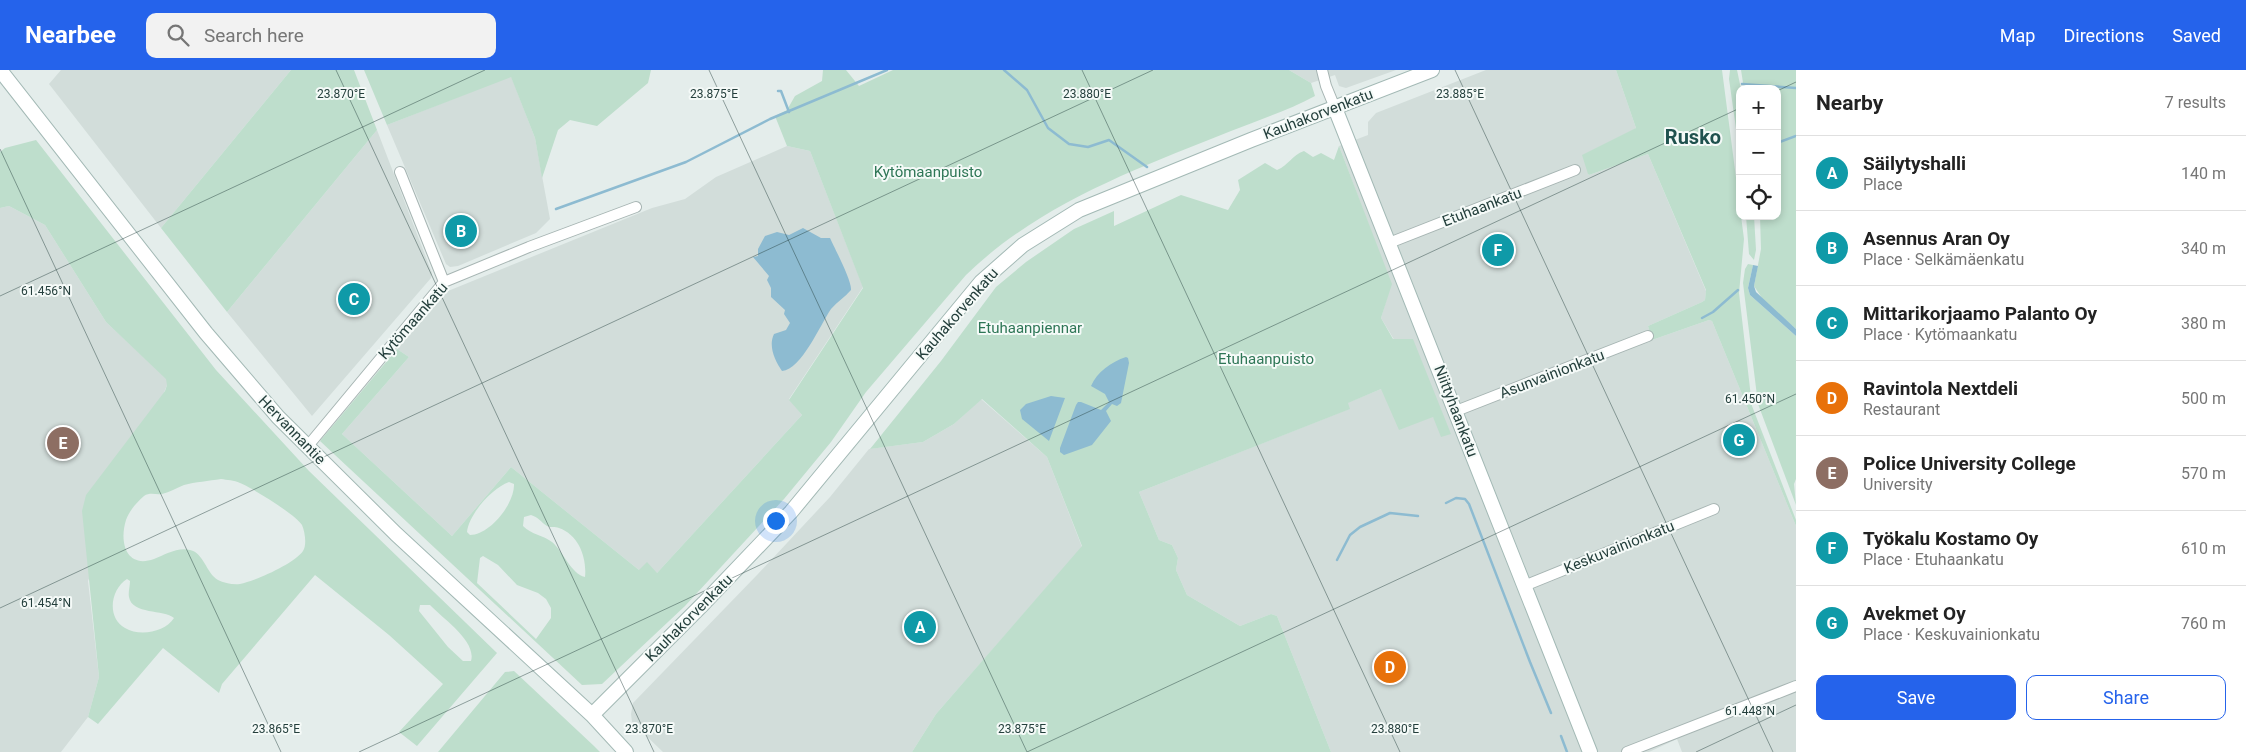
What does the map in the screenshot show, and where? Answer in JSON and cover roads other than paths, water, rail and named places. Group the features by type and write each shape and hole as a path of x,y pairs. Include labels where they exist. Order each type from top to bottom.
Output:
{"street":[{"name":"Hervannantie","path":"0,70 251,387 307,447 437,573 592,715 626,752"},
{"name":"Niittyhaankatu","path":"1322,70 1326,86 1590,752"},
{"name":"Kauhakorvenkatu","path":"592,715 704,603 791,512 981,282 1023,246 1079,210 1251,140 1432,70"},
{"name":"Etuhaankatu","path":"1389,243 1575,170"},
{"path":"400,172 444,282"},
{"name":"Kytömaankatu","path":"307,447 444,282 529,247 636,207"},
{"name":"Asunvainionkatu","path":"1456,411 1648,336"},
{"name":"Keskuvainionkatu","path":"1524,586 1714,509"},
{"path":"1627,752 1796,686"}],"water":[{"path":"803,228 821,238 830,238 846,272 851,290 831,309 797,363 782,371 773,353 772,339 774,334 786,330 790,323 784,314 785,310 771,297 771,288 767,280 769,276 753,257 758,256 758,249 765,236 777,232 789,235"},
{"path":"1753,265 1758,266 1754,286 1756,292 1796,329 1796,336 1750,295 1748,288"},
{"path":"1126,357 1129,363 1121,403 1117,406 1112,404 1106,411 1111,421 1092,445 1064,455 1060,452 1060,448 1076,405 1078,402 1081,402 1101,410 1109,402 1105,394 1091,386 1105,368"},
{"path":"1051,396 1065,398 1049,441 1022,419 1020,410 1026,404"}],"waterway":[{"path":"556,209 686,162 770,119 887,70"},
{"path":"1004,70 1027,90 1048,128 1069,144 1088,147 1109,140 1147,167"},
{"path":"1742,84 1796,88"},
{"path":"778,91 781,91 789,112"},
{"path":"1781,142 1796,136"},
{"path":"1702,318 1713,312 1738,290"},
{"path":"1446,503 1456,498 1465,499 1469,504 1551,713"},
{"path":"1337,560 1350,535 1360,527 1390,513 1418,516"},
{"path":"1561,736 1567,752"}],"place":[{"name":"Asennus Aran Oy","path":"461,231"},
{"name":"Työkalu Kostamo Oy","path":"1498,250"},
{"name":"Mittarikorjaamo Palanto Oy","path":"354,299"},
{"name":"Avekmet Oy","path":"1739,440"},
{"name":"Police University College","path":"63,443"},
{"name":"Säilytyshalli","path":"920,627"},
{"name":"Ravintola Nextdeli","path":"1390,667"}],"district":[{"name":"Rusko","path":"1693,137"}],"park label":[{"name":"Kytömaanpuisto","path":"928,172"},
{"name":"Etuhaanpiennar","path":"1030,328"},
{"name":"Etuhaanpuisto","path":"1266,359"}]}
